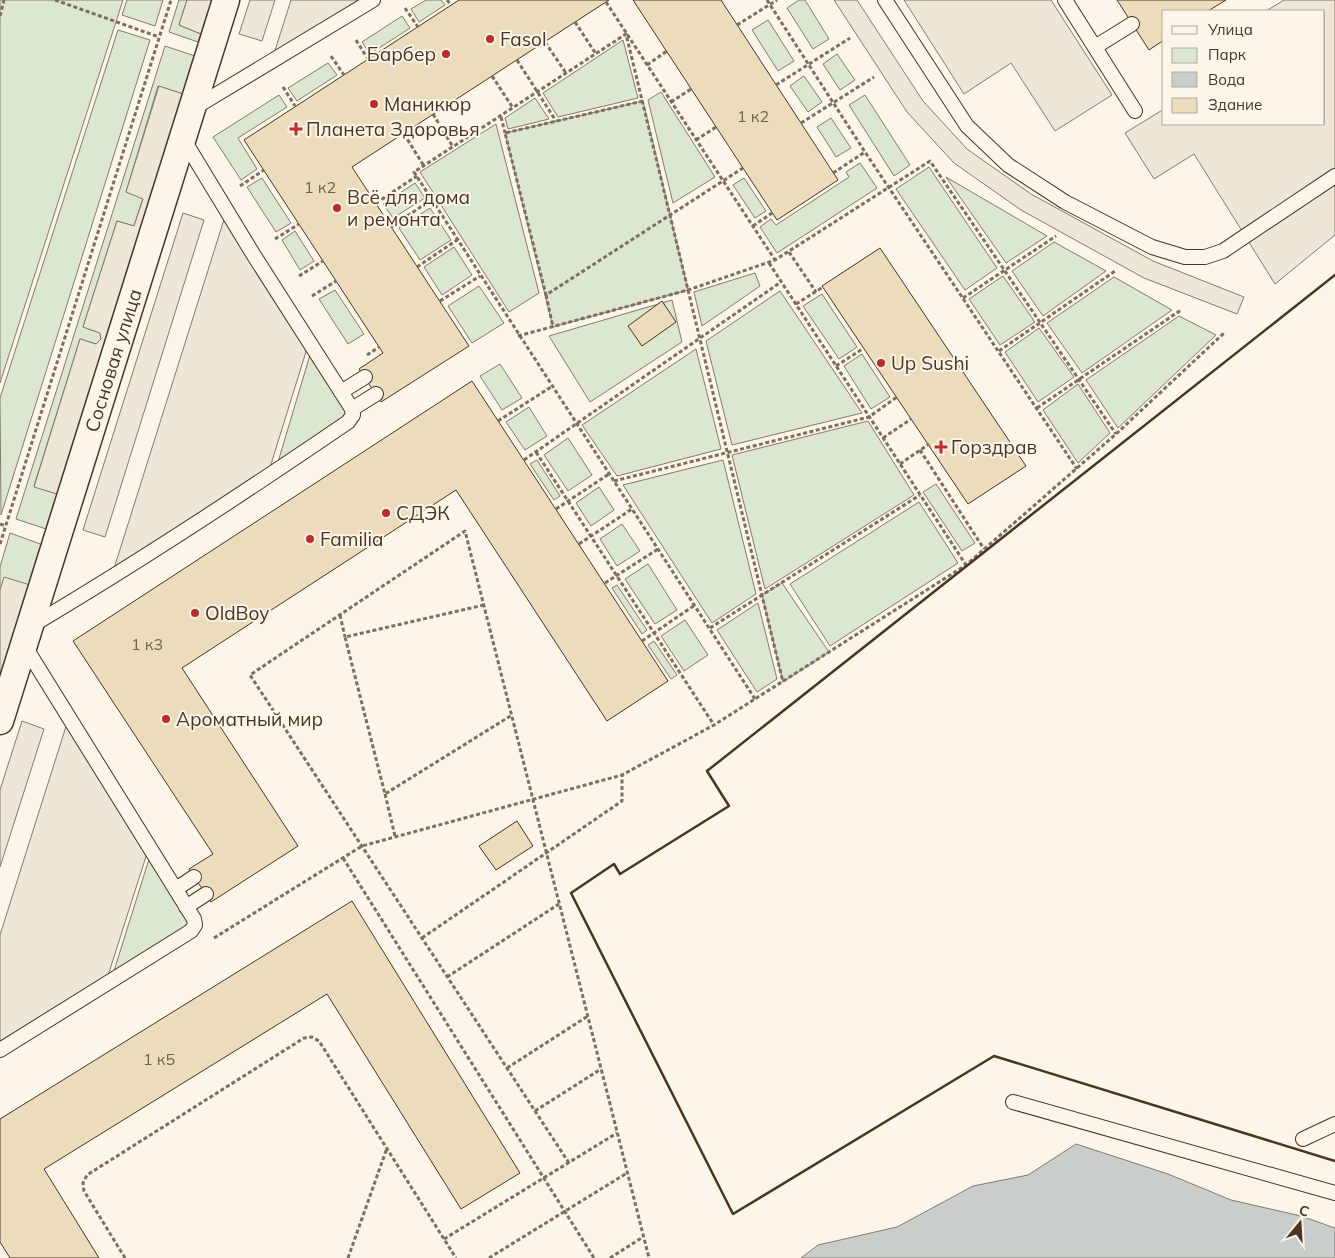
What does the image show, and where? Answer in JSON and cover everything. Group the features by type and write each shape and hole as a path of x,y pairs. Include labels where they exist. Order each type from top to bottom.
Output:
{"street":[{"name":"Сосновая улица","path":"0,721 226,0"}],"lane":[{"path":"190,111 373,0"},
{"path":"885,0 967,126 1008,166 1065,202 1152,247 1185,257 1205,258 1223,251 1335,176"},
{"path":"1065,0 1135,111"},
{"path":"1095,47 1132,24"},
{"path":"0,1050 191,931 195,925 194,919 27,636 104,582 348,422 353,416 352,409 182,136"},
{"path":"341,392 364,377"},
{"path":"352,409 376,394"},
{"path":"176,889 194,877"},
{"path":"186,907 206,894"},
{"path":"1013,1102 1335,1193"},
{"path":"1303,1139 1335,1124"}],"path":[{"path":"0,16 4,0"},
{"path":"55,0 159,37"},
{"path":"0,544 171,0"},
{"path":"447,0 451,5"},
{"path":"767,0 865,152 1078,469"},
{"path":"737,25 777,0"},
{"path":"606,2 775,260"},
{"path":"405,8 418,27"},
{"path":"575,22 596,54"},
{"path":"626,34 414,172 518,336 755,699"},
{"path":"626,34 783,682"},
{"path":"776,85 850,38"},
{"path":"356,40 368,59"},
{"path":"545,42 566,73"},
{"path":"647,65 667,51"},
{"path":"331,56 344,75"},
{"path":"517,60 556,121"},
{"path":"492,76 513,108"},
{"path":"801,123 874,77"},
{"path":"283,87 295,106"},
{"path":"671,102 691,89"},
{"path":"505,133 643,101"},
{"path":"433,114 453,147"},
{"path":"501,116 553,327"},
{"path":"696,140 716,128"},
{"path":"404,134 424,166"},
{"path":"833,173 865,152"},
{"path":"518,336 688,290 769,263 930,161 1116,434"},
{"path":"546,295 743,168"},
{"path":"240,186 264,170"},
{"path":"376,203 416,176"},
{"path":"391,226 431,200"},
{"path":"753,226 772,213"},
{"path":"274,239 299,224"},
{"path":"963,298 1056,236"},
{"path":"417,267 457,240"},
{"path":"789,252 816,292"},
{"path":"299,276 323,261"},
{"path":"769,263 966,565"},
{"path":"999,351 1115,271"},
{"path":"440,301 480,276"},
{"path":"312,296 336,281"},
{"path":"524,460 781,282"},
{"path":"796,304 823,287"},
{"path":"1037,408 1181,310"},
{"path":"362,846 622,775 714,725 966,565 1078,469 1224,333"},
{"path":"836,366 864,348"},
{"path":"498,421 552,387"},
{"path":"614,482 869,417 897,397"},
{"path":"883,438 912,419"},
{"path":"900,464 929,444"},
{"path":"920,450 984,549"},
{"path":"536,452 714,725"},
{"path":"556,509 609,474"},
{"path":"710,628 920,496"},
{"path":"579,544 632,509"},
{"path":"0,524 6,526"},
{"path":"569,1163 250,675 465,531 648,1258"},
{"path":"605,584 658,549"},
{"path":"345,637 484,605"},
{"path":"642,641 695,606"},
{"path":"340,615 395,836"},
{"path":"385,794 512,714"},
{"path":"422,938 622,801 622,775"},
{"path":"343,858 594,1258"},
{"path":"447,977 559,904"},
{"path":"507,1068 588,1016"},
{"path":"125,1258 84,1192 83,1183 87,1175 304,1038 312,1037 319,1041 456,1258"},
{"path":"535,1111 601,1069"},
{"path":"444,1239 617,1133"},
{"path":"348,1258 387,1147"},
{"path":"489,1258 627,1173"},
{"path":"610,1258 643,1236"}],"green space":[{"path":"0,0 123,0 0,383"},
{"path":"127,0 163,0 155,26 122,15"},
{"path":"179,0 187,0 179,25 201,34 198,42 169,32"},
{"path":"426,0 441,0 445,5 419,22 411,9"},
{"path":"799,0 805,0 829,39 813,49 787,8"},
{"path":"402,16 410,28 370,54 362,42"},
{"path":"768,20 794,61 778,71 752,30"},
{"path":"118,30 150,40 1,515 0,398"},
{"path":"623,40 638,98 558,117 543,93"},
{"path":"165,46 195,56 183,94 158,86 126,192 143,198 134,226 117,221 83,327 100,333 101,340 96,344 80,339 34,486 57,494 46,529 16,519"},
{"path":"837,54 855,80 840,90 823,64"},
{"path":"328,63 337,75 297,101 288,88"},
{"path":"804,76 822,102 808,112 790,86"},
{"path":"661,92 715,177 673,203 648,100"},
{"path":"279,95 287,107 238,138 257,169 241,180 213,137"},
{"path":"865,95 910,165 894,176 849,105"},
{"path":"535,98 549,119 508,129 505,118"},
{"path":"643,101 688,290 553,327 505,133"},
{"path":"831,118 851,148 836,157 817,127"},
{"path":"496,124 539,293 509,312 420,172"},
{"path":"860,163 877,188 777,253 760,227 771,219 776,225 849,177 846,172"},
{"path":"929,167 997,268 965,290 896,189"},
{"path":"946,177 1047,236 1006,263"},
{"path":"262,178 291,223 276,232 247,187"},
{"path":"744,178 766,211 755,218 733,185"},
{"path":"415,183 425,198 393,218 383,204"},
{"path":"430,208 451,240 420,260 399,228"},
{"path":"295,231 314,261 300,270 282,240"},
{"path":"1054,242 1106,271 1043,316 1012,271"},
{"path":"454,247 472,275 442,295 424,267"},
{"path":"755,273 760,286 702,326 694,292"},
{"path":"1003,276 1035,322 1000,345 969,299"},
{"path":"1114,277 1172,310 1082,373 1047,323"},
{"path":"479,286 504,323 472,343 448,306"},
{"path":"335,290 364,334 348,344 319,299"},
{"path":"780,291 862,413 732,445 706,341"},
{"path":"822,294 857,347 839,359 803,306"},
{"path":"672,300 682,342 590,402 549,336"},
{"path":"1179,316 1216,335 1118,428 1086,380"},
{"path":"1039,328 1074,377 1038,402 1005,352"},
{"path":"696,349 721,449 617,476 582,425"},
{"path":"862,354 890,397 871,409 844,366"},
{"path":"310,355 348,414 278,462"},
{"path":"500,364 522,398 502,410 480,376"},
{"path":"1078,384 1110,433 1078,463 1043,410"},
{"path":"529,407 547,436 525,450 506,422"},
{"path":"868,421 914,495 765,589 732,455"},
{"path":"568,438 592,475 568,491 544,455"},
{"path":"537,460 560,496 554,500 530,464"},
{"path":"723,460 756,594 712,623 623,485"},
{"path":"936,484 975,543 962,551 923,492"},
{"path":"599,487 614,510 591,526 576,503"},
{"path":"919,502 958,563 830,646 790,584"},
{"path":"622,524 640,551 617,566 600,539"},
{"path":"10,533 43,545 30,585 0,590 0,567"},
{"path":"648,564 677,610 655,624 625,579"},
{"path":"782,583 829,652 783,682 762,595"},
{"path":"617,585 647,630 642,634 612,588"},
{"path":"758,603 777,679 757,692 717,630"},
{"path":"685,620 708,655 684,671 661,636"},
{"path":"654,641 677,675 671,679 648,645"},
{"path":"150,856 192,926 113,974"}],"shaded area":[{"path":"187,0 212,0 201,34 179,25"},
{"path":"250,0 275,0 262,41 239,34"},
{"path":"291,0 373,0 271,63"},
{"path":"834,0 857,0 923,101 967,149 1031,194 1153,261 1244,297 1237,314 1144,278 1021,210 954,163 907,112"},
{"path":"904,0 1051,0 1112,95 1055,131 1011,63 964,94"},
{"path":"1284,0 1335,0 1335,235 1275,284 1194,154 1154,179 1125,133 1162,110 1162,125 1325,125 1325,10 1268,10"},
{"path":"159,86 183,94 57,494 34,487 80,339 96,344 101,339 100,333 83,327 117,221 134,226 143,199 126,192"},
{"path":"227,210 309,342 267,477 111,578"},
{"path":"183,213 204,220 105,537 83,530"},
{"path":"4,577 30,585 0,682 0,590"},
{"path":"69,717 149,847 105,985 0,1050 0,935"},
{"path":"22,721 44,729 0,867 0,790"}],"water":[{"path":"1076,1144 1168,1174 1231,1200 1301,1216 1335,1228 1335,1258 801,1258 818,1245 897,1227 973,1186 1028,1175"}],"building":[{"path":"459,0 609,0 352,167 469,346 381,402 359,369 383,353 244,140"},
{"path":"633,0 721,0 838,180 777,220"},
{"path":"1117,0 1226,0 1210,10 1162,10 1162,41 1149,50"},
{"path":"880,248 1026,466 968,504 822,286"},
{"path":"662,301 676,322 642,346 628,326"},
{"path":"472,381 668,681 607,721 456,490 182,668 298,846 211,902 189,869 213,854 73,641"},
{"path":"517,821 533,846 496,870 479,846"},
{"path":"352,901 520,1173 461,1209 327,994 44,1169 99,1258 10,1258 0,1242 0,1119"}],"wall":[{"path":"1335,275 707,771 729,806 620,874 614,864 571,893 733,1214 994,1056 1335,1161"}],"place":[{"name":"Fasol","path":"490,39"},
{"name":"Барбер","path":"446,54"},
{"name":"Маникюр","path":"374,104"},
{"name":"Планета Здоровья","path":"296,129"},
{"name":"Всё для дома и ремонта","path":"337,208"},
{"name":"Up Sushi","path":"881,363"},
{"name":"Горздрав","path":"941,447"},
{"name":"СДЭК","path":"386,513"},
{"name":"Familia","path":"310,539"},
{"name":"OldBoy","path":"195,613"},
{"name":"Ароматный мир","path":"166,719"}]}
